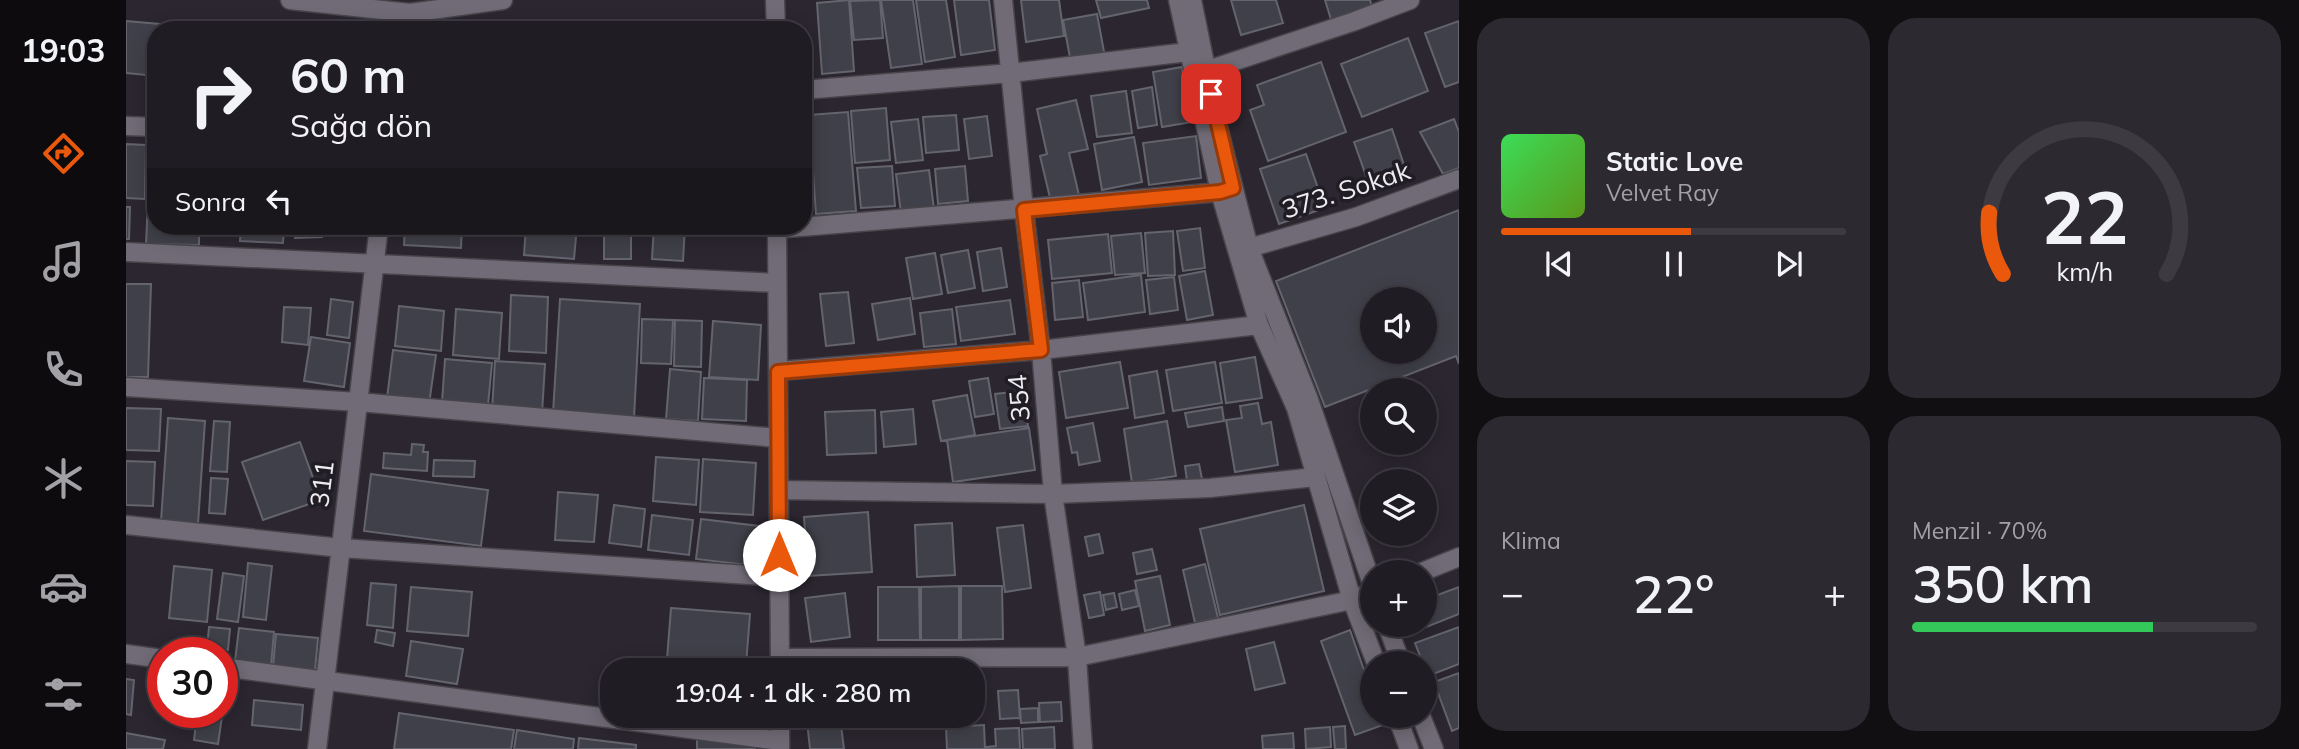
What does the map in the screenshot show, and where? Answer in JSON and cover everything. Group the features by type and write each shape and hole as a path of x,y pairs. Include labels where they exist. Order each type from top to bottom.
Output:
{"street":[{"path":"290,0 410,14 503,0"},
{"path":"775,0 776,21"},
{"name":"354","path":"1003,0 1041,350 1053,494 1077,657 1083,749"},
{"path":"1178,0 1188,52 1259,325 1296,408 1352,600 1371,651"},
{"path":"1192,0 1226,190 1308,397 1364,560"},
{"path":"1205,71 1410,0"},
{"path":"812,89 1011,73 1188,52"},
{"path":"126,126 147,127"},
{"name":"373. Sokak","path":"1249,248 1356,217 1459,179"},
{"path":"812,225 1024,210 1226,190"},
{"name":"311","path":"317,749 378,235"},
{"path":"777,235 780,658"},
{"path":"126,252 777,283"},
{"path":"778,372 1041,350 1259,325"},
{"path":"126,387 358,402 778,438"},
{"path":"779,490 1053,494 1210,488 1316,477"},
{"path":"126,525 341,548 779,577"},
{"path":"1437,566 1459,557"},
{"path":"985,659 1077,657 1360,597"},
{"path":"126,654 147,657"},
{"path":"238,669 780,745"},
{"path":"1401,728 1409,749"},
{"path":"1426,728 1434,749"}],"building":[{"path":"849,0 854,71 822,74 817,3"},
{"path":"880,0 883,38 854,40 850,1"},
{"path":"881,0 913,0 922,64 891,68"},
{"path":"916,0 946,0 955,57 925,62"},
{"path":"954,0 989,0 995,50 961,55"},
{"path":"1021,0 1059,0 1064,36 1026,42"},
{"path":"1096,0 1147,0 1149,8 1101,18"},
{"path":"1231,0 1276,0 1283,23 1241,35"},
{"path":"1325,0 1370,0 1373,10 1332,23"},
{"path":"1097,14 1105,57 1071,63 1063,20"},
{"path":"126,21 147,23 147,75 126,73"},
{"path":"1459,21 1459,82 1445,87 1425,33"},
{"path":"1408,38 1428,91 1362,117 1341,64"},
{"path":"1321,62 1346,132 1268,161 1250,110 1264,105 1257,85"},
{"path":"1182,67 1192,122 1162,127 1153,72"},
{"path":"1152,87 1157,125 1138,128 1132,91"},
{"path":"1126,91 1132,133 1097,137 1091,96"},
{"path":"1076,100 1088,149 1069,153 1079,195 1051,202 1040,156 1047,154 1037,109"},
{"path":"886,108 890,160 855,163 851,111"},
{"path":"848,112 856,211 816,214 812,115"},
{"path":"956,115 959,150 926,153 923,117"},
{"path":"987,116 992,156 969,159 964,119"},
{"path":"918,119 923,160 896,163 891,122"},
{"path":"1454,119 1459,132 1459,168 1443,174 1420,132"},
{"path":"1392,129 1408,177 1371,190 1354,142"},
{"path":"1196,136 1201,178 1149,185 1143,143"},
{"path":"1134,137 1142,182 1102,190 1094,144"},
{"path":"126,144 146,145 145,199 126,198"},
{"path":"1306,154 1325,208 1279,224 1260,169"},
{"path":"892,166 895,206 861,208 857,168"},
{"path":"965,166 968,201 938,204 935,169"},
{"path":"929,170 934,209 901,213 896,174"},
{"path":"126,207 130,207 129,239 126,239"},
{"path":"1459,210 1459,364 1456,356 1437,363 1437,287 1360,287 1360,364 1435,364 1399,378 1360,378 1360,393 1325,407 1276,281"},
{"path":"147,222 147,235 199,235 199,245 146,244"},
{"path":"1200,228 1205,268 1183,271 1177,231"},
{"path":"1173,231 1175,275 1148,276 1145,233"},
{"path":"1141,233 1145,273 1115,275 1111,236"},
{"path":"1108,234 1112,273 1052,279 1048,240"},
{"path":"240,235 283,235 283,243 240,241"},
{"path":"295,235 322,235 322,237 295,238"},
{"path":"405,235 462,235 461,248 404,245"},
{"path":"525,235 576,235 574,259 524,255"},
{"path":"604,235 631,235 631,259 604,259"},
{"path":"653,235 684,235 683,261 652,259"},
{"path":"1001,248 1007,287 983,291 977,252"},
{"path":"968,250 975,288 948,293 941,255"},
{"path":"935,253 942,294 913,299 906,258"},
{"path":"1205,271 1213,315 1187,320 1179,276"},
{"path":"1141,275 1145,312 1088,320 1083,283"},
{"path":"1174,277 1178,310 1150,314 1146,280"},
{"path":"1079,280 1083,317 1055,320 1052,283"},
{"path":"126,284 151,284 148,377 126,377"},
{"path":"848,292 854,343 826,346 820,294"},
{"path":"511,295 548,297 546,353 509,351"},
{"path":"910,298 915,334 878,340 872,304"},
{"path":"331,299 353,302 349,338 327,335"},
{"path":"560,299 640,304 634,418 553,413"},
{"path":"1010,300 1015,334 961,341 956,307"},
{"path":"399,306 444,311 441,351 395,346"},
{"path":"284,307 311,308 308,345 282,342"},
{"path":"456,309 502,313 499,359 453,355"},
{"path":"952,309 956,344 924,347 920,313"},
{"path":"642,319 673,320 671,364 641,363"},
{"path":"675,320 702,321 701,367 674,366"},
{"path":"713,321 761,325 758,380 709,377"},
{"path":"311,337 350,343 344,387 304,381"},
{"path":"393,350 436,355 429,404 387,398"},
{"path":"1255,357 1262,398 1226,403 1220,363"},
{"path":"445,359 492,363 488,405 442,402"},
{"path":"495,361 545,364 542,414 492,411"},
{"path":"1120,362 1128,408 1066,418 1059,372"},
{"path":"1215,362 1222,403 1173,411 1166,370"},
{"path":"670,369 701,372 698,421 666,419"},
{"path":"1157,371 1164,413 1135,418 1129,376"},
{"path":"704,378 747,380 746,421 702,419"},
{"path":"988,378 994,414 975,417 969,381"},
{"path":"1023,391 1028,426 1000,429 995,394"},
{"path":"967,395 975,435 941,441 933,401"},
{"path":"1258,403 1262,424 1271,422 1278,465 1235,472 1226,420 1242,418 1240,406"},
{"path":"1222,407 1224,421 1188,427 1185,413"},
{"path":"126,408 161,409 159,451 126,450"},
{"path":"913,409 916,444 884,447 881,412"},
{"path":"875,410 876,453 827,455 825,412"},
{"path":"168,418 205,421 198,524 161,521"},
{"path":"214,421 230,422 227,472 210,471"},
{"path":"1167,421 1176,476 1132,483 1124,429"},
{"path":"1093,423 1100,461 1079,465 1077,452 1072,453 1067,428"},
{"path":"1029,428 1035,470 953,482 947,440"},
{"path":"300,442 321,500 263,520 242,462"},
{"path":"412,444 424,445 423,452 428,452 427,471 383,468 384,453 411,455"},
{"path":"656,457 699,460 696,505 653,501"},
{"path":"703,459 756,463 753,515 700,512"},
{"path":"434,460 475,461 474,477 433,476"},
{"path":"126,461 155,462 153,506 126,505"},
{"path":"1199,464 1202,479 1187,481 1185,466"},
{"path":"371,474 488,490 481,546 364,531"},
{"path":"211,478 228,479 225,514 209,513"},
{"path":"558,492 598,495 594,542 555,540"},
{"path":"614,505 645,509 641,547 609,543"},
{"path":"1304,505 1324,591 1220,615 1200,529"},
{"path":"868,512 872,572 808,576 804,517"},
{"path":"652,515 693,520 689,555 648,550"},
{"path":"701,519 759,526 755,566 696,559"},
{"path":"952,523 955,575 917,577 915,525"},
{"path":"1023,525 1031,588 1005,592 997,528"},
{"path":"1099,534 1103,553 1089,556 1085,537"},
{"path":"1152,549 1157,570 1137,574 1133,553"},
{"path":"248,563 272,566 266,620 243,617"},
{"path":"1205,564 1218,618 1195,623 1183,570"},
{"path":"174,566 212,570 207,622 169,618"},
{"path":"223,573 244,576 238,622 217,619"},
{"path":"1160,576 1170,625 1145,631 1135,581"},
{"path":"371,583 396,585 393,628 367,625"},
{"path":"959,586 959,640 921,640 921,587"},
{"path":"961,586 1002,586 1003,639 961,640"},
{"path":"411,587 472,592 468,636 407,631"},
{"path":"878,587 919,587 920,640 878,640"},
{"path":"1459,587 1459,614 1437,623 1437,595"},
{"path":"1135,590 1139,606 1122,610 1119,594"},
{"path":"1100,592 1104,615 1089,618 1084,595"},
{"path":"845,593 850,637 811,642 805,598"},
{"path":"1114,593 1117,607 1106,610 1103,595"},
{"path":"671,608 750,614 747,658 667,658"},
{"path":"209,627 230,629 229,637 208,637"},
{"path":"1459,627 1459,664 1437,673 1437,651 1418,651 1415,643"},
{"path":"239,628 274,632 271,665 238,661"},
{"path":"377,630 395,633 393,646 375,642"},
{"path":"1350,630 1360,659 1360,728 1375,728 1355,735 1321,641"},
{"path":"276,634 318,638 315,670 273,667"},
{"path":"411,641 463,649 457,684 406,676"},
{"path":"1274,642 1285,683 1255,690 1246,649"},
{"path":"1459,673 1459,728 1452,731 1437,690 1437,681"},
{"path":"126,679 134,680 131,715 126,714"},
{"path":"1018,690 1020,718 1000,719 998,691"},
{"path":"254,700 303,705 301,730 252,725"},
{"path":"1061,702 1062,721 1040,722 1039,703"},
{"path":"1038,708 1038,722 1021,723 1020,709"},
{"path":"399,713 514,730 511,749 394,749"},
{"path":"1345,726 1346,749 1335,749 1333,727"},
{"path":"1054,727 1055,749 1023,749 1022,729"},
{"path":"1330,727 1331,747 1306,749 1305,729"},
{"path":"195,728 220,728 218,744 194,740"},
{"path":"808,728 841,728 844,749 810,749"},
{"path":"946,728 984,728 985,749 947,749"},
{"path":"1019,728 1020,749 987,749 996,746 995,729"},
{"path":"517,730 574,739 573,749 514,749"},
{"path":"126,733 165,740 163,749 126,749"},
{"path":"1293,733 1294,749 1263,749 1262,736"},
{"path":"579,738 636,745 636,749 578,749"},
{"path":"697,738 756,742 755,749 697,749"}],"route":[{"path":"779,555 778,372 1041,350 1024,210 1220,192 1233,188 1211,94"}]}
